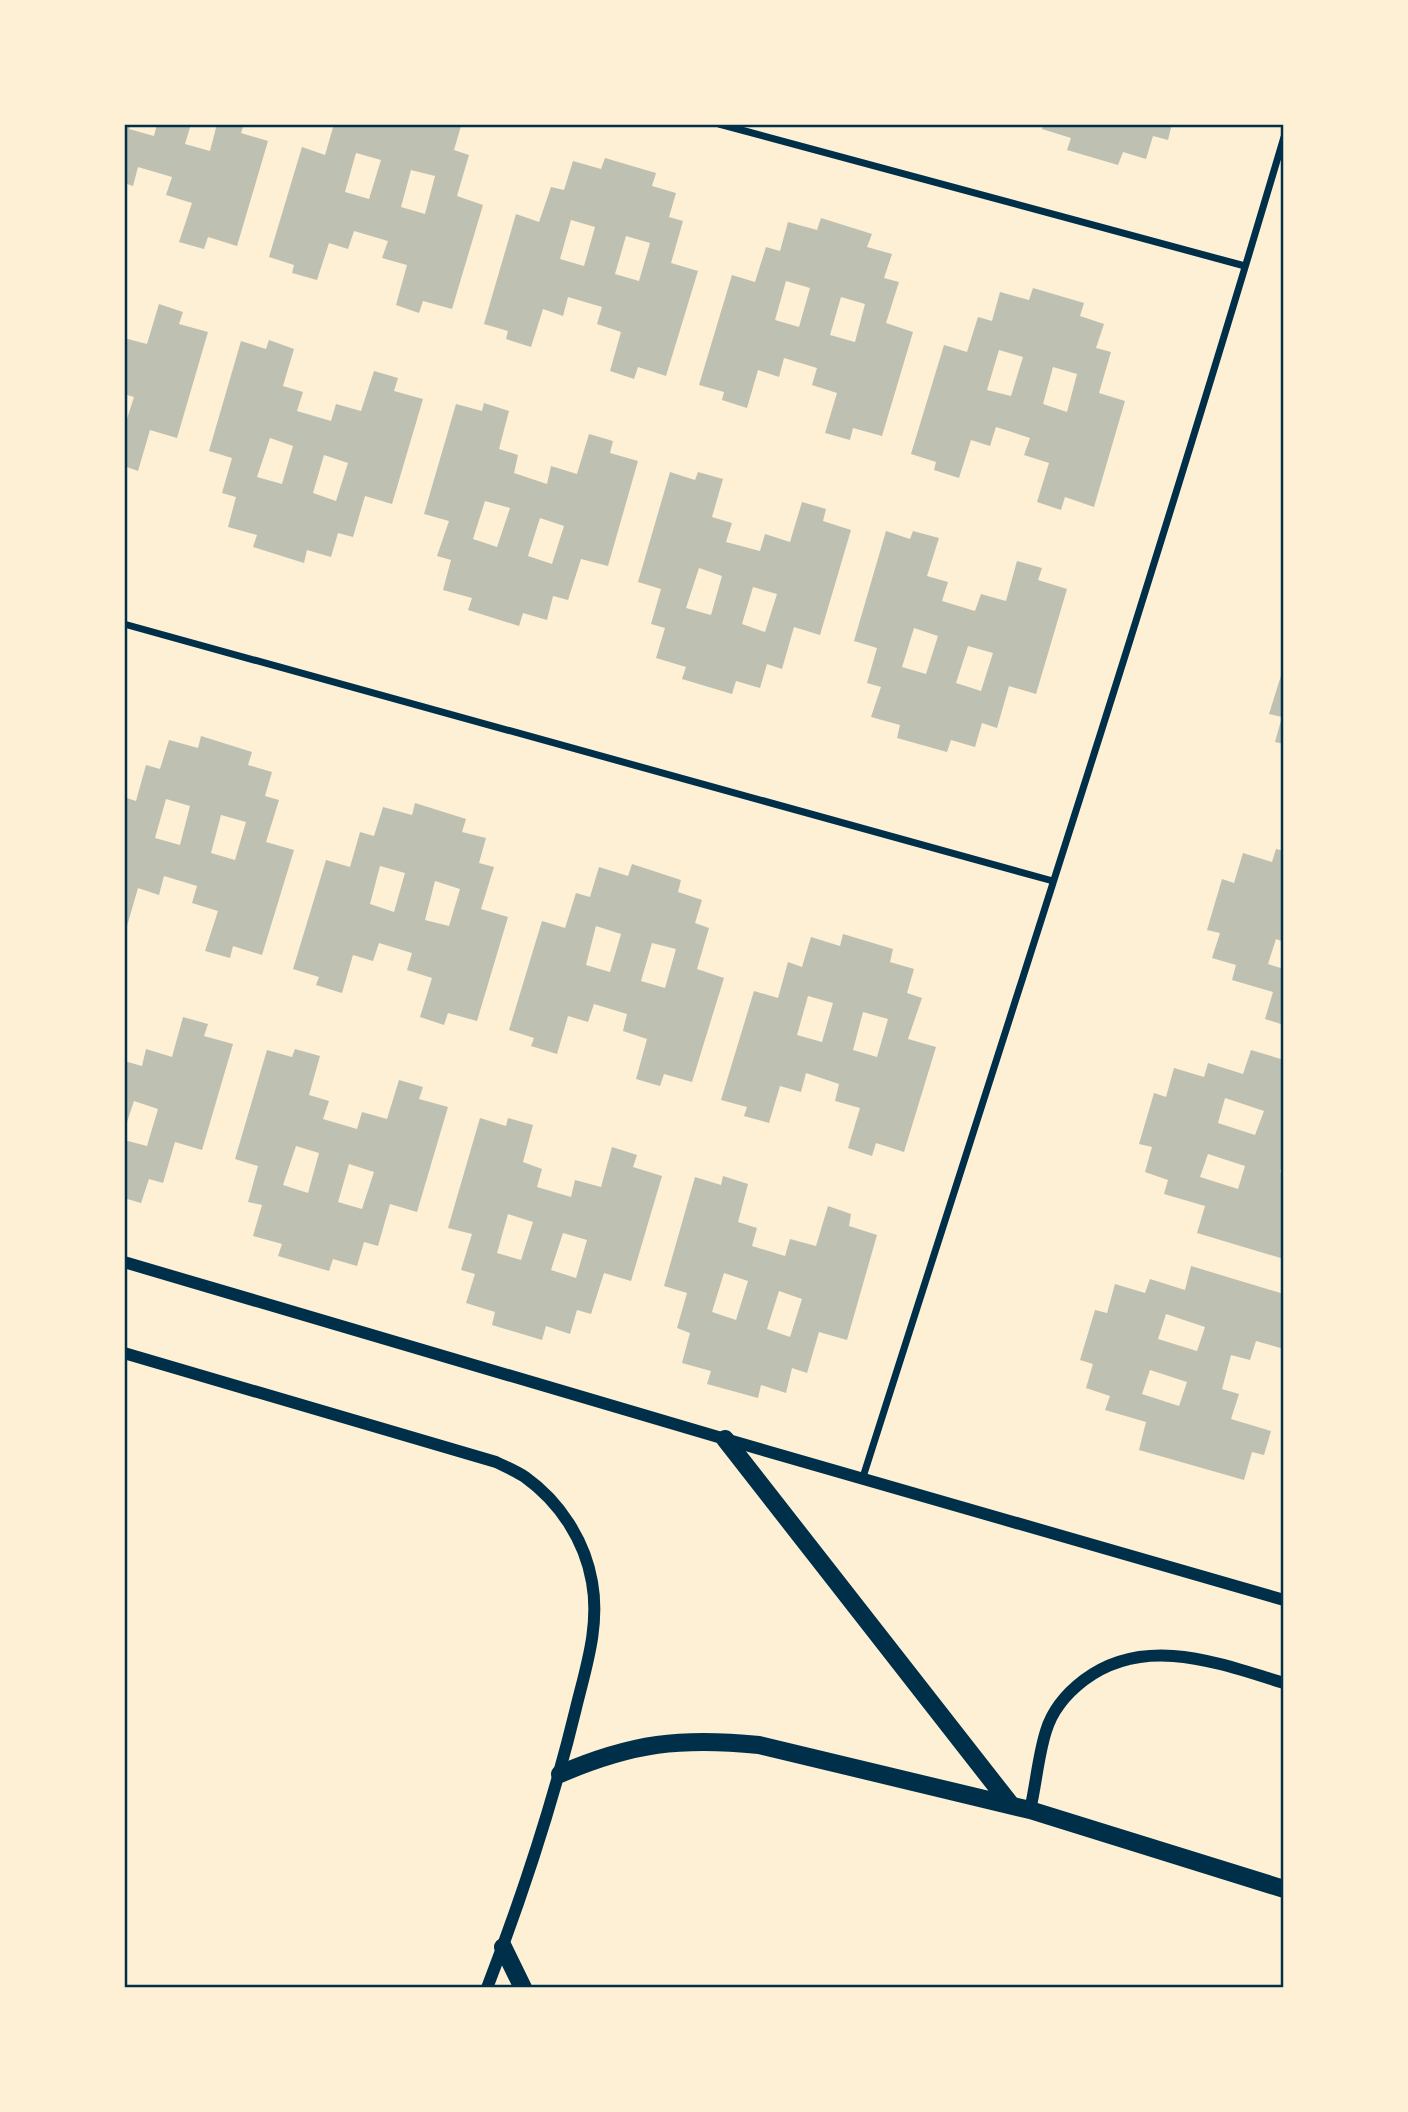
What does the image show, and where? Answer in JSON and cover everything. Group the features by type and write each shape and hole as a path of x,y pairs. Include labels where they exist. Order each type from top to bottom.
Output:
{"main road":[{"path":"725,1439 1011,1805"},
{"path":"560,1774 598,1758 678,1741 759,1745 1030,1810 1284,1889"},
{"path":"503,1947 523,1988"}],"street":[{"path":"719,124 1245,267"},
{"path":"863,1477 1053,881 1284,137"},
{"path":"124,624 1053,881"},
{"path":"124,1262 1284,1600"},
{"path":"124,1353 496,1462 525,1477 549,1498 570,1523 584,1552 593,1583 595,1615 592,1648 560,1774 487,1988"},
{"path":"1030,1810 1046,1731 1057,1709 1074,1688 1097,1670 1124,1659 1154,1655 1214,1662 1284,1683"}],"building":[{"path":"124,124 131,124 129,129 154,136 157,124 191,124 185,144 210,151 217,124 244,124 241,133 268,141 237,246 208,237 204,249 179,242 192,203 166,195 172,177 138,167 133,186 124,183"},
{"path":"334,124 461,126 454,150 469,155 457,196 483,205 452,309 423,301 419,313 396,305 407,265 382,258 388,241 354,231 348,249 329,243 317,280 292,273 294,265 269,257 302,147 325,155","holes":["356,153 381,160 369,199 345,192","411,170 435,176 425,214 401,207"]},
{"path":"1044,124 1172,124 1168,140 1153,136 1146,159 1123,152 1118,165 1067,150 1071,138 1042,129"},
{"path":"605,158 656,173 652,186 676,193 669,217 683,221 671,263 698,271 666,376 638,367 634,379 610,371 621,332 597,324 602,307 568,297 563,316 543,309 531,347 506,339 508,331 484,324 516,214 539,222 551,187 564,190 573,161 601,169","holes":["571,220 595,227 584,266 560,259","626,236 650,243 639,281 615,274"]},
{"path":"821,218 872,234 867,247 892,254 884,278 899,282 886,323 913,332 882,436 853,428 850,440 825,433 837,393 812,385 817,368 784,358 779,377 758,370 747,408 722,400 724,392 699,385 732,275 755,282 766,247 780,251 788,222 817,230","holes":["786,281 810,288 799,327 775,320","841,297 865,304 855,342 830,335"]},
{"path":"1033,288 1084,303 1080,316 1104,324 1096,348 1111,352 1099,393 1125,401 1094,507 1065,497 1061,510 1037,502 1049,463 1024,455 1030,438 996,427 990,446 971,440 959,478 934,470 936,462 911,454 944,345 967,352 978,317 992,321 1000,292 1029,300","holes":["999,350 1023,357 1011,396 987,390","1053,367 1077,374 1067,412 1043,404"]},
{"path":"159,304 183,312 179,324 208,332 177,438 150,430 138,471 124,466 124,428 134,397 124,394 124,338 147,344"},
{"path":"269,340 294,349 283,386 303,392 297,411 331,421 336,404 361,411 374,371 398,378 394,391 423,399 392,504 365,496 353,537 338,533 331,557 307,550 304,563 253,547 257,535 228,527 236,497 222,493 232,458 209,451 241,341 266,349","holes":["270,438 293,446 282,484 257,477","324,455 348,463 336,501 313,493"]},
{"path":"484,403 509,411 499,449 518,455 514,473 547,484 551,466 577,474 589,434 613,441 610,453 638,461 608,566 581,559 568,600 553,596 547,620 523,613 519,626 468,610 472,598 443,590 451,560 437,556 449,521 424,514 456,404 482,411","holes":["485,501 510,508 497,547 473,539","540,518 564,526 552,564 528,556"]},
{"path":"670,472 695,480 698,472 723,479 712,517 732,523 726,542 760,551 765,534 790,542 802,502 826,509 823,521 851,530 820,635 794,627 782,669 767,664 760,688 736,681 732,694 682,679 686,667 656,658 665,628 651,624 661,589 638,582","holes":["699,568 722,576 711,615 686,608","753,587 777,594 765,632 742,624"]},
{"path":"886,531 910,539 913,531 939,538 927,576 948,582 942,601 975,611 981,594 1006,601 1017,561 1042,568 1038,580 1067,589 1036,694 1009,686 997,728 982,723 975,747 951,740 947,752 897,738 900,725 871,717 881,687 867,683 877,648 854,641","holes":["914,628 938,636 926,674 902,667","968,646 993,653 981,691 956,683"]},
{"path":"1284,666 1284,744 1275,742 1282,717 1269,714"},
{"path":"201,736 252,752 248,765 272,772 265,796 279,800 266,842 294,850 262,955 233,946 230,958 205,951 218,911 192,903 197,886 164,876 159,895 138,888 127,926 124,925 124,797 136,801 146,765 160,769 169,740 198,748","holes":["166,799 190,806 180,845 155,838","221,815 246,822 235,860 211,853"]},
{"path":"415,803 466,819 462,832 486,838 479,863 494,867 481,909 508,917 477,1021 448,1013 444,1025 420,1017 432,978 407,970 412,953 379,943 373,961 353,955 342,993 316,985 319,977 293,969 326,860 350,867 360,832 374,836 383,807 412,815","holes":["380,866 405,873 394,912 370,904","435,881 460,889 449,926 425,920"]},
{"path":"1276,849 1284,851 1284,942 1276,939 1268,964 1284,969 1284,1025 1265,1019 1273,992 1232,980 1236,965 1212,958 1220,933 1207,930 1222,879 1234,883 1243,853 1272,862"},
{"path":"632,864 681,880 678,892 702,900 695,923 709,928 697,969 724,978 692,1082 664,1074 660,1086 636,1079 647,1039 623,1031 627,1014 594,1004 588,1022 568,1016 557,1054 531,1046 534,1038 509,1030 542,921 565,928 576,893 590,897 599,867 628,876","holes":["596,926 621,934 610,972 586,965","652,943 676,949 665,988 641,981"]},
{"path":"843,934 893,949 890,962 914,969 907,993 922,998 908,1039 936,1047 904,1152 876,1143 872,1156 848,1148 860,1108 835,1101 839,1084 806,1073 801,1092 780,1086 769,1123 744,1116 747,1107 721,1100 754,991 778,998 788,962 802,967 811,937 840,946","holes":["808,996 833,1003 822,1042 797,1035","863,1012 888,1019 877,1057 853,1050"]},
{"path":"183,1017 208,1024 204,1036 233,1044 202,1150 175,1142 163,1183 149,1179 141,1203 124,1198 124,1140 147,1146 158,1109 134,1101 124,1131 124,1061 142,1066 146,1049 172,1057"},
{"path":"295,1049 320,1056 309,1095 329,1101 323,1119 357,1129 362,1112 387,1119 399,1080 423,1087 419,1099 448,1107 417,1212 390,1204 378,1246 364,1242 357,1266 333,1259 329,1271 278,1256 282,1244 253,1236 262,1205 248,1202 258,1166 235,1159 267,1050 292,1057","holes":["296,1146 319,1153 308,1193 283,1185","349,1164 374,1172 362,1209 338,1202"]},
{"path":"1251,1050 1284,1060 1284,1161 1280,1172 1284,1174 1284,1259 1197,1233 1205,1206 1164,1194 1168,1180 1145,1172 1152,1147 1139,1144 1154,1093 1166,1097 1174,1068 1204,1077 1208,1063 1243,1074","holes":["1225,1098 1264,1111 1255,1135 1218,1123","1208,1154 1245,1166 1238,1189 1200,1177"]},
{"path":"480,1118 506,1126 508,1118 533,1125 523,1162 542,1169 537,1187 571,1197 575,1180 601,1187 612,1147 637,1155 633,1167 662,1176 631,1281 604,1273 591,1314 577,1310 570,1334 546,1326 542,1340 492,1325 495,1312 466,1303 475,1274 461,1270 472,1234 448,1228","holes":["508,1214 533,1222 521,1260 497,1253","563,1233 587,1240 576,1278 551,1270"]},
{"path":"723,1176 748,1184 738,1222 757,1228 752,1246 785,1256 790,1239 816,1246 828,1206 851,1214 849,1226 877,1235 847,1340 819,1332 807,1373 792,1368 786,1393 761,1385 758,1398 707,1384 711,1371 682,1363 690,1333 677,1328 687,1293 664,1286 695,1177 721,1185","holes":["724,1273 748,1281 736,1320 712,1312","779,1291 802,1299 790,1337 767,1329"]},
{"path":"1191,1266 1284,1294 1284,1349 1256,1341 1250,1360 1231,1355 1222,1389 1239,1394 1231,1419 1271,1431 1264,1455 1252,1452 1244,1480 1139,1450 1146,1422 1105,1410 1110,1396 1086,1388 1093,1364 1080,1360 1095,1310 1107,1313 1115,1284 1145,1293 1150,1279 1185,1290","holes":["1166,1314 1205,1327 1197,1351 1158,1339","1150,1370 1187,1382 1179,1406 1142,1394"]}]}
